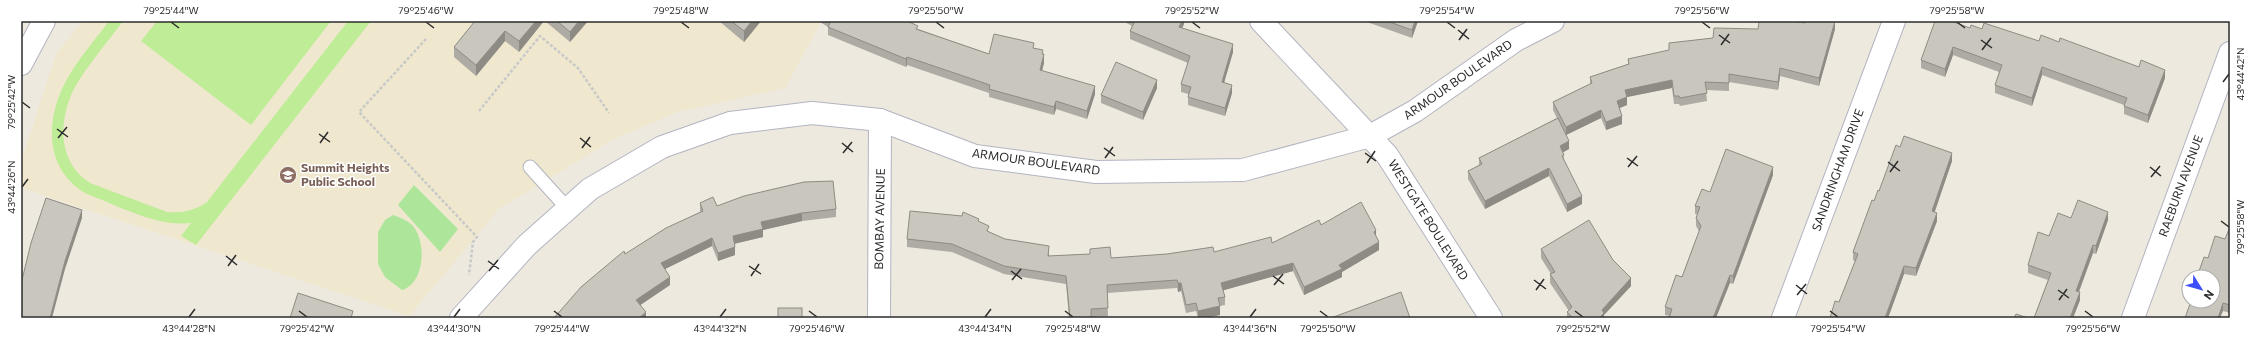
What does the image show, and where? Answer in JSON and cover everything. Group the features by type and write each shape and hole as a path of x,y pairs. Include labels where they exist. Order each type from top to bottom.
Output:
{"street":[{"path":"21,64 44,21"},
{"name":"WESTGATE BOULEVARD","path":"1262,21 1387,155 1491,318"},
{"name":"SANDRINGHAM DRIVE","path":"1783,318 1894,21"},
{"name":"ARMOUR BOULEVARD","path":"460,318 527,245 590,189 662,147 730,123 812,113 880,120 975,156 1096,172 1243,170 1370,136 1415,112 1516,40 1550,22"},
{"name":"RAEBURN AVENUE","path":"2133,318 2230,53"},
{"name":"BOMBAY AVENUE","path":"879,318 880,120"}],"lane":[{"path":"530,167 567,208"}],"path":[{"path":"479,110 540,36 578,68 609,113"},
{"path":"426,39 358,112 477,237 473,242 469,282"}],"shaded area":[{"name":"Summit Heights Public School","path":"83,21 822,21 785,88 678,112 614,139 499,209 409,316 21,188 21,162 56,54"}],"green space":[{"path":"109,21 123,21 82,75 67,105 63,130 67,154 72,165 80,175 90,183 167,212 183,212 207,202 348,21 371,21 196,245 181,236 191,223 164,222 151,219 87,194 73,184 63,172 56,158 52,143 52,128 54,112 59,96 75,65"},
{"path":"157,21 331,21 251,125 141,41"},
{"path":"414,185 458,229 440,252 398,205"},
{"path":"393,215 412,225 417,232 420,241 421,261 419,271 410,286 402,290 385,277 378,264 378,232 385,220"}],"building":[{"path":"475,21 536,21 519,41 505,31 476,65 454,47"},
{"path":"557,21 579,21 570,32"},
{"path":"731,21 752,21 744,31"},
{"path":"831,21 907,21 918,26 916,29 989,54 994,34 1034,43 1033,48 1043,50 1042,54 1044,54 1040,70 1095,86 1087,111 1056,101 1054,107 989,89 990,85 907,57 906,59 828,27"},
{"path":"1135,21 1182,21 1179,27 1233,44 1222,82 1232,85 1225,108 1188,97 1191,87 1181,84 1190,56 1130,31"},
{"path":"1387,21 1415,21 1412,30"},
{"path":"1759,21 1792,21 1805,23 1806,21 1835,21 1819,78 1780,68 1778,82 1729,74 1729,83 1705,82 1707,93 1680,98 1679,96 1674,96 1672,80 1625,90 1627,97 1617,101 1622,116 1606,122 1601,110 1566,127 1553,102 1592,83 1590,77 1629,64 1628,59 1669,50 1669,43 1713,38 1714,28 1758,29"},
{"path":"1935,21 1951,21 1970,28 1971,25 1982,29 1984,23 2039,41 2041,35 2059,42 2060,38 2139,67 2141,60 2165,70 2148,115 2124,106 2127,98 2042,67 2032,98 1995,85 2002,65 1953,47 1945,69 1921,60"},
{"path":"1116,62 1157,80 1143,112 1101,95"},
{"path":"1558,118 1569,141 1560,146 1564,155 1562,156 1582,196 1567,204 1549,168 1485,201 1468,171 1482,164 1479,158"},
{"path":"1904,136 1952,153 1932,211 1937,213 1916,268 1904,266 1885,318 1830,318 1835,301 1839,302 1858,254 1853,252 1872,200 1874,201 1878,190 1879,191 1896,145 1900,147"},
{"path":"1726,149 1773,167 1733,276 1730,275 1713,318 1669,318 1672,309 1665,307 1676,275 1682,277 1701,226 1696,218 1700,207 1695,206 1702,189 1710,192"},
{"path":"833,181 836,209 802,213 761,222 763,229 733,236 735,247 718,253 712,238 661,263 670,277 636,300 646,312 639,318 554,318 581,287 624,251 625,254 666,228 703,211 700,203 713,197 717,206 744,196 804,182"},
{"path":"46,198 82,210 65,261 50,318 21,318 21,284 31,243"},
{"path":"2078,200 2108,212 2096,246 2093,245 2076,291 2080,292 2070,318 2034,318 2051,273 2028,265 2038,232 2049,236 2058,213 2071,218"},
{"path":"1361,202 1376,230 1374,232 1379,242 1339,265 1342,269 1304,287 1293,263 1221,283 1225,297 1218,298 1220,306 1198,311 1196,303 1186,305 1181,283 1178,283 1177,280 1107,285 1108,308 1091,309 1091,318 1070,318 1066,276 1004,266 952,244 907,239 910,211 962,216 963,212 979,219 978,221 989,226 987,231 1005,239 1049,246 1048,256 1090,254 1090,249 1110,247 1111,258 1167,254 1213,247 1214,252 1271,237 1272,243 1319,220 1321,225"},
{"path":"1589,220 1613,260 1631,278 1602,310 1604,313 1599,318 1573,318 1567,312 1572,307 1550,274 1555,272 1541,249"},
{"path":"2230,227 2230,305 2223,303 2221,309 2221,269 2200,269 2204,257 2208,258 2215,236 2225,239"},
{"path":"1401,292 1410,318 1331,318"},
{"path":"298,293 353,311 351,318 290,318"},
{"path":"778,308 802,308 802,318 778,318"},
{"path":"2188,309 2221,309 2218,318 2185,318"},
{"path":"2016,314 2028,318 2014,318"}],"place":[{"name":"Summit Heights Public School","path":"288,175"}]}
